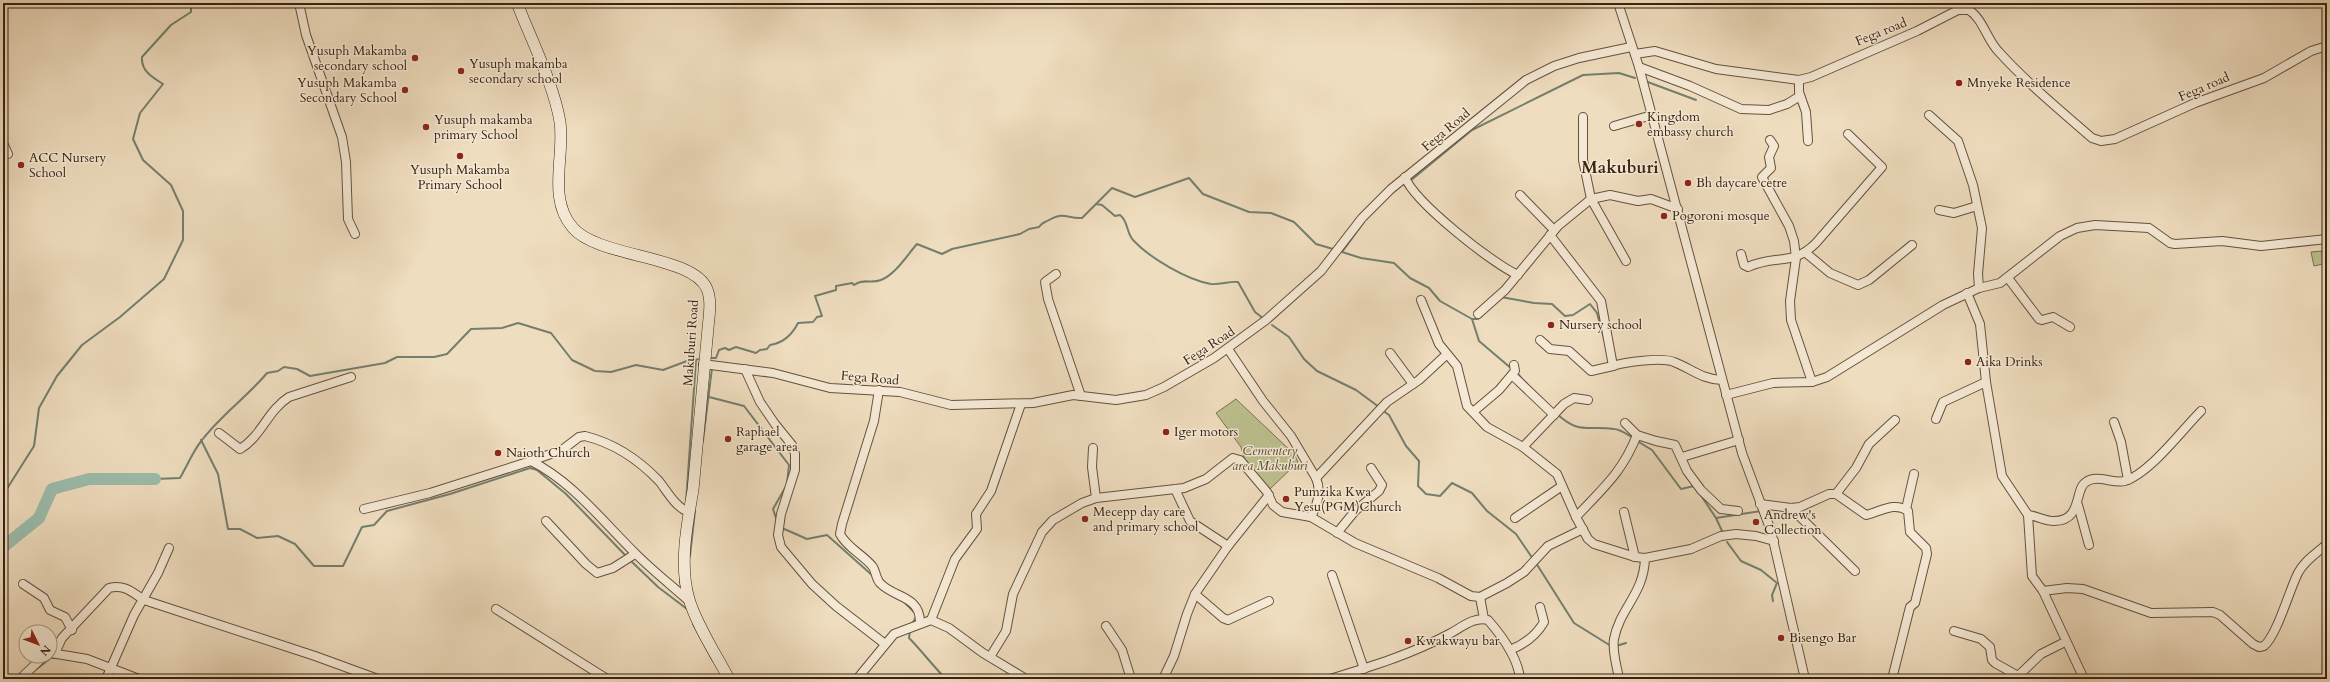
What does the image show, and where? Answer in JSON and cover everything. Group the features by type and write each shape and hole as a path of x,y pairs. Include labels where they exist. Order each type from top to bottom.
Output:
{"street":[{"path":"299,3 306,35 342,138 346,162 348,219 355,234"},
{"name":"Makuburi Road","path":"517,3 550,89 560,122 559,199 565,218 582,236 637,256 672,265 689,272 705,284 710,301 693,490 689,512 685,583 689,601 729,679"},
{"path":"1618,3 1639,67 1739,440 1774,541 1805,679"},
{"name":"Fega road","path":"1633,51 1655,51 1716,69 1799,80 1894,41 1958,10 1969,10 1977,17 1993,46 2012,66 2092,138 2108,141 2195,103 2264,78 2311,51 2327,46"},
{"name":"Fega Road","path":"704,364 773,373 830,388 900,392 951,405 1020,404 1081,396 1116,400 1146,395 1181,378 1228,349 1266,320 1312,280 1329,261 1362,218 1405,177 1526,80 1554,66 1579,58 1633,51"},
{"path":"1639,67 1690,86 1741,109 1769,110 1787,104 1800,96"},
{"path":"1799,80 1800,96 1806,112 1808,141"},
{"path":"1614,126 1652,115"},
{"path":"1929,115 1952,135 1961,148 1973,185 1982,228 1978,274 1979,288"},
{"path":"1583,117 1583,160 1591,198 1626,261"},
{"path":"1741,254 1745,267 1768,260 1796,258 1806,253 1882,167 1848,134"},
{"path":"1770,140 1774,146 1769,157 1771,168 1762,177 1789,226 1794,242 1796,258 1790,301 1791,320 1812,382"},
{"path":"3,143 8,154"},
{"path":"1405,177 1412,190 1430,210 1498,264 1518,275"},
{"path":"1520,195 1552,233 1601,301 1613,366"},
{"path":"1478,314 1501,295 1552,233 1591,198 1610,195 1638,201 1651,199 1678,209"},
{"path":"1939,210 1954,213 1977,206"},
{"path":"1726,395 1773,383 1812,382 1827,377 1943,305 1966,293 1979,288 1994,285 2008,278 2060,236 2077,228 2095,225 2149,228 2175,244 2222,241 2261,246 2327,238"},
{"path":"1806,253 1830,273 1858,285 1869,280 1912,245"},
{"path":"1056,274 1045,282 1048,298 1081,396"},
{"path":"2008,278 2039,319 2042,320 2053,317 2070,327"},
{"path":"1966,293 1980,324 1986,382 2002,476 2028,515 2032,576 2043,591 2065,642 2084,679"},
{"path":"1421,300 1436,338 1446,355 1457,366 1467,406 1498,435 1523,447 1557,474 1576,517 1588,539 1594,544 1635,557 1645,558 1691,549 1721,536 1736,534 1764,537 1774,541"},
{"path":"1540,340 1550,349 1569,351 1591,370 1621,363 1670,361 1704,378 1722,380"},
{"path":"1228,349 1262,401 1291,436 1316,478 1318,484 1318,499 1311,517"},
{"path":"1390,353 1413,384"},
{"path":"1316,478 1387,402 1413,384 1446,355"},
{"path":"1473,412 1499,390 1515,371 1514,365"},
{"path":"745,369 760,402 774,424 792,445 795,454 795,470 781,514 780,543 812,584 836,606 885,644"},
{"path":"1512,375 1554,415"},
{"path":"219,433 240,449 256,435 269,414 289,397 351,377"},
{"path":"1936,419 1943,402 1986,382"},
{"path":"879,390 874,421 840,534 873,567 880,583 901,594 914,606 920,614 920,622"},
{"path":"1523,447 1554,415 1574,398 1588,400"},
{"path":"931,620 955,559 976,529 976,514 991,491 1020,404"},
{"path":"2089,545 2078,505 2082,486 2090,480 2119,482 2128,480 2142,473 2201,411"},
{"path":"1836,494 1856,468 1870,444 1895,420"},
{"path":"2114,422 2121,442 2128,480"},
{"path":"1625,423 1637,435 1656,442 1671,443 1678,447 1687,471 1701,490 1722,509 1738,511"},
{"path":"1576,517 1621,468 1629,456 1637,435"},
{"path":"364,509 430,493 531,461 562,450 582,436 587,436 622,451 658,480 680,508 689,512"},
{"path":"1682,457 1739,440"},
{"path":"1093,448 1092,467 1096,498"},
{"path":"990,657 1006,631 1013,594 1042,532 1053,520 1082,503 1096,498 1176,489 1206,479 1236,458 1240,460 1269,494 1273,505 1282,512 1311,517 1355,543 1438,578 1462,593 1480,597 1524,572 1548,546 1583,529"},
{"path":"531,461 547,470 602,518 635,554 689,601"},
{"path":"1337,533 1355,511 1379,491 1382,485 1371,468"},
{"path":"1892,679 1910,607 1915,603 1927,554 1926,548 1910,532 1910,519 1906,509 1914,474"},
{"path":"1515,518 1562,486"},
{"path":"1176,489 1190,521 1228,546"},
{"path":"1163,679 1174,656 1195,594 1228,546 1269,494"},
{"path":"1760,504 1791,508 1800,507 1829,494 1836,494 1866,515 1885,507 1906,509"},
{"path":"2028,515 2058,521 2068,516 2078,505"},
{"path":"1791,508 1855,571"},
{"path":"1624,512 1635,557"},
{"path":"546,521 586,564 597,573 613,568 635,554"},
{"path":"2043,591 2067,588 2083,589 2151,613 2213,612 2220,615 2253,644 2259,647 2264,646 2272,637 2301,568 2327,544"},
{"path":"106,679 134,614 144,600 169,548"},
{"path":"1619,679 1614,655 1614,640 1620,622 1639,590 1644,573 1645,558"},
{"path":"1332,575 1364,669"},
{"path":"23,584 44,598 50,610 65,617 72,630"},
{"path":"58,644 109,588 125,587 144,600 315,656 378,679"},
{"path":"1195,594 1222,618 1228,620 1270,601"},
{"path":"1480,597 1484,619 1496,629 1510,650 1516,663 1520,679"},
{"path":"1510,650 1526,642 1539,630 1544,622 1540,607"},
{"path":"496,609 607,679"},
{"path":"1330,679 1421,649 1468,623 1484,619"},
{"path":"857,679 885,644 900,631 920,622 931,620 950,628 990,657 1026,679"},
{"path":"1106,626 1124,655 1131,679"},
{"path":"1954,631 1982,639 1990,647 1992,660 2018,676 2041,654 2065,642"},
{"path":"58,654 87,659 139,679"},
{"path":"20,679 36,664"},
{"path":"1276,679 1294,679"}],"green space":[{"path":"2322,251 2323,264 2314,266 2311,252"},
{"name":"Cementery area Makuburi","path":"1236,399 1294,454 1298,462 1270,489 1245,461 1241,447 1216,413"}],"waterway":[{"path":"3,495 34,446 39,408 57,376 82,345 120,317 164,279 183,240 183,211 171,185 143,160 133,139 140,113 163,84 145,70 142,57 171,25 191,12 191,3"},
{"path":"1410,181 1472,130 1583,75 1619,73 1635,78"},
{"path":"1645,81 1696,100"},
{"path":"709,358 716,358 719,350 725,348 729,350 736,347 756,353 760,350 767,349 770,345 775,344 790,335 798,323 813,322 817,317 822,316 815,296 836,290 836,286 852,283 854,285 864,281 881,280 892,273 917,244 942,254 952,249 1020,234 1029,229 1039,227 1041,224 1054,217 1063,216 1082,218 1112,188 1135,197 1189,178 1203,194 1249,212 1271,213 1294,222 1316,244 1333,249"},
{"path":"1096,204 1102,205 1115,216 1120,215 1125,221 1131,238 1141,248 1159,261 1180,273 1201,282 1211,284 1238,282 1255,312 1264,319"},
{"path":"1364,222 1342,252 1361,258 1394,263 1410,278 1429,288 1440,301 1472,319 1479,341 1512,369"},
{"path":"1501,297 1534,303 1552,304 1565,316 1573,315 1590,304 1597,313 1605,342"},
{"path":"1472,319 1478,319 1482,316"},
{"path":"155,479 180,478 199,444 217,422 267,373 278,371 284,367 297,369 310,376 385,363 397,357 434,357 447,354 471,329 502,328 518,323 551,333 572,360 595,371 611,372 636,365 663,370 687,361 700,359"},
{"path":"1272,325 1289,337 1304,359 1317,371 1356,390 1379,407"},
{"path":"686,502 696,360"},
{"path":"703,441 712,368"},
{"path":"1517,373 1527,384"},
{"path":"708,394 709,397 744,406 789,465 787,484"},
{"path":"1382,410 1389,415 1406,446 1419,461 1418,486 1426,494 1440,496 1452,483 1472,493 1487,511 1516,534 1533,559"},
{"path":"1557,414 1565,421 1578,427 1616,429 1634,438"},
{"path":"201,440 218,474 228,529 240,529 257,538 278,536 295,544 314,566 343,566 362,527 374,525 387,511 450,494 530,468 537,470 566,494 627,557"},
{"path":"1637,441 1652,450 1681,489 1694,486"},
{"path":"3,547 39,518 52,489 89,479 155,479"},
{"path":"777,521 773,509 785,488"},
{"path":"1700,494 1716,518 1761,511"},
{"path":"690,556 695,511"},
{"path":"1716,518 1722,531"},
{"path":"782,528 807,539 827,535 873,576"},
{"path":"1727,542 1741,561 1761,570 1777,583 1772,595 1773,601"},
{"path":"630,560 658,587 687,609"},
{"path":"1536,563 1574,623 1611,646"},
{"path":"680,578 681,589"},
{"path":"901,599 916,614"},
{"path":"912,624 916,617"},
{"path":"693,624 713,661"},
{"path":"910,631 909,638 946,679"},
{"path":"1616,646 1626,643"},
{"path":"34,671 51,658 59,658"}],"place":[{"name":"Yusuph Makamba secondary school","path":"415,58"},
{"name":"Yusuph makamba secondary school","path":"461,71"},
{"name":"Mnyeke Residence","path":"1959,83"},
{"name":"Yusuph Makamba Secondary School","path":"405,90"},
{"name":"Kingdom embassy church","path":"1639,124"},
{"name":"Yusuph makamba primary School","path":"426,127"},
{"name":"Yusuph Makamba Primary School","path":"460,156"},
{"name":"ACC Nursery School","path":"21,165"},
{"name":"Bh daycare cetre","path":"1688,183"},
{"name":"Pogoroni mosque","path":"1664,216"},
{"name":"Nursery school","path":"1551,325"},
{"name":"Aika Drinks","path":"1968,362"},
{"name":"Iger motors","path":"1166,432"},
{"name":"Raphael garage area","path":"728,439"},
{"name":"Naioth Church","path":"498,453"},
{"name":"Pumzika Kwa Yesu(PGM)Church","path":"1286,499"},
{"name":"Mecepp day care and primary school","path":"1085,519"},
{"name":"Andrew's Collection","path":"1756,522"},
{"name":"Bisengo Bar","path":"1781,638"},
{"name":"Kwakwayu bar","path":"1408,641"}],"district":[{"name":"Makuburi","path":"1620,167"}]}
